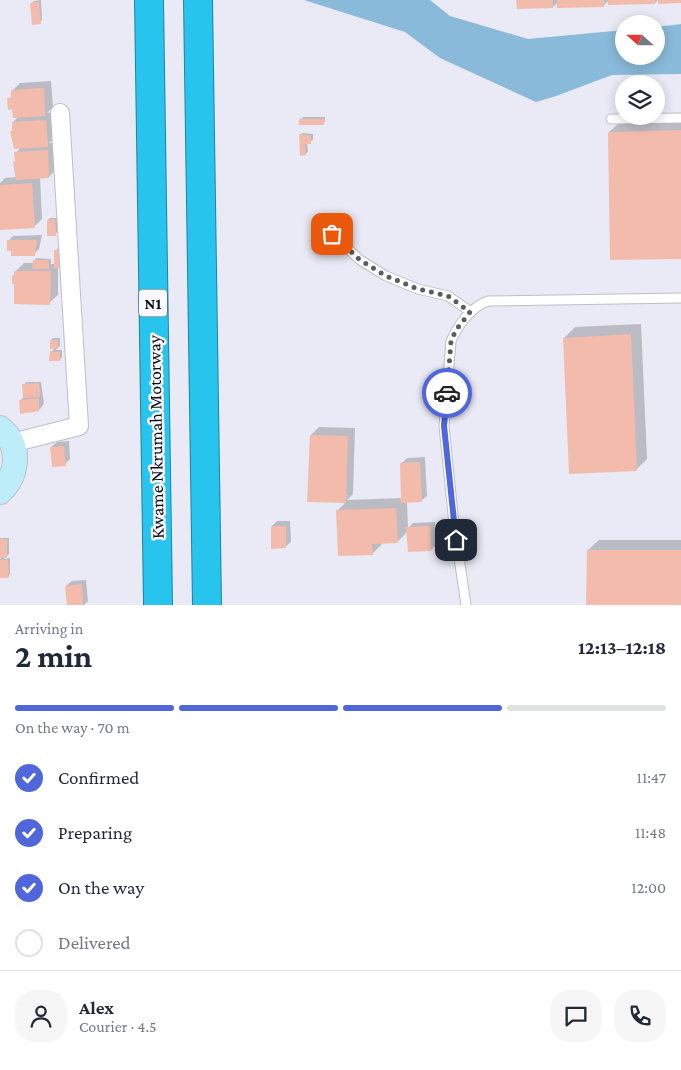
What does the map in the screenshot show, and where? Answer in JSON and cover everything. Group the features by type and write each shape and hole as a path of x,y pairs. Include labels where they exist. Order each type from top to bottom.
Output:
{"highway":[{"name":"Kwame Nkrumah Motorway","path":"149,0 158,605"},
{"path":"198,0 206,605"}],"main road":[{"path":"0,492 11,477 15,460 6,435"}],"street":[{"path":"6,435 79,426 60,113"}],"lane":[{"path":"611,119 681,118"},
{"path":"332,234 360,260 386,276 418,289 448,296 470,312"},
{"path":"466,605 454,524 444,426 451,341 456,330 478,304 488,301 681,298"}],"water":[{"path":"304,0 430,0 450,16 528,39 615,31 615,65 665,65 665,26 681,24 681,74 612,75 536,102 440,58 405,32"}],"building":[{"path":"516,0 553,0 553,8 517,9"},
{"path":"557,0 604,0 604,7 557,8"},
{"path":"608,0 655,0 655,4 608,5"},
{"path":"658,0 681,0 681,3 658,4"},
{"path":"39,2 41,24 32,25 30,3"},
{"path":"44,88 45,116 13,118 12,109 8,110 7,98 11,98 11,90"},
{"path":"299,119 324,119 324,125 299,125"},
{"path":"46,120 48,147 14,149 10,131 12,131 12,122"},
{"path":"681,130 681,259 610,260 608,132"},
{"path":"299,134 311,136 311,144 305,144 306,155 300,156"},
{"path":"48,150 49,178 16,180 13,162 15,162 14,152"},
{"path":"32,183 35,228 0,230 0,185"},
{"path":"55,219 56,236 47,236 47,220"},
{"path":"7,240 37,240 35,256 11,256 11,251 7,251"},
{"path":"54,250 63,250 62,268 54,268"},
{"path":"33,260 49,260 49,269 32,269"},
{"path":"14,271 51,271 50,305 14,304 12,276 14,276"},
{"path":"631,334 637,471 569,474 563,338"},
{"path":"50,340 58,340 58,349 50,349"},
{"path":"50,351 60,352 60,361 49,361"},
{"path":"39,383 40,397 23,398 22,384"},
{"path":"39,398 39,411 20,414 19,400"},
{"path":"310,435 348,436 346,503 307,502"},
{"path":"64,446 66,466 52,467 50,447"},
{"path":"420,462 422,502 401,503 400,463"},
{"path":"396,508 398,543 372,544 373,555 338,556 336,510"},
{"path":"271,526 286,526 286,548 271,549"},
{"path":"430,526 431,551 408,552 406,527"},
{"path":"0,539 7,539 7,558 0,558"},
{"path":"587,550 681,550 681,605 586,605"},
{"path":"0,560 8,560 9,578 0,578"},
{"path":"82,584 83,605 67,605 65,586"}],"way so far":[{"path":"332,234 360,260 386,276 418,289 448,296 470,312 465,321 456,330 451,341 447,393"}],"route":[{"path":"447,393 444,426 456,540"}]}
